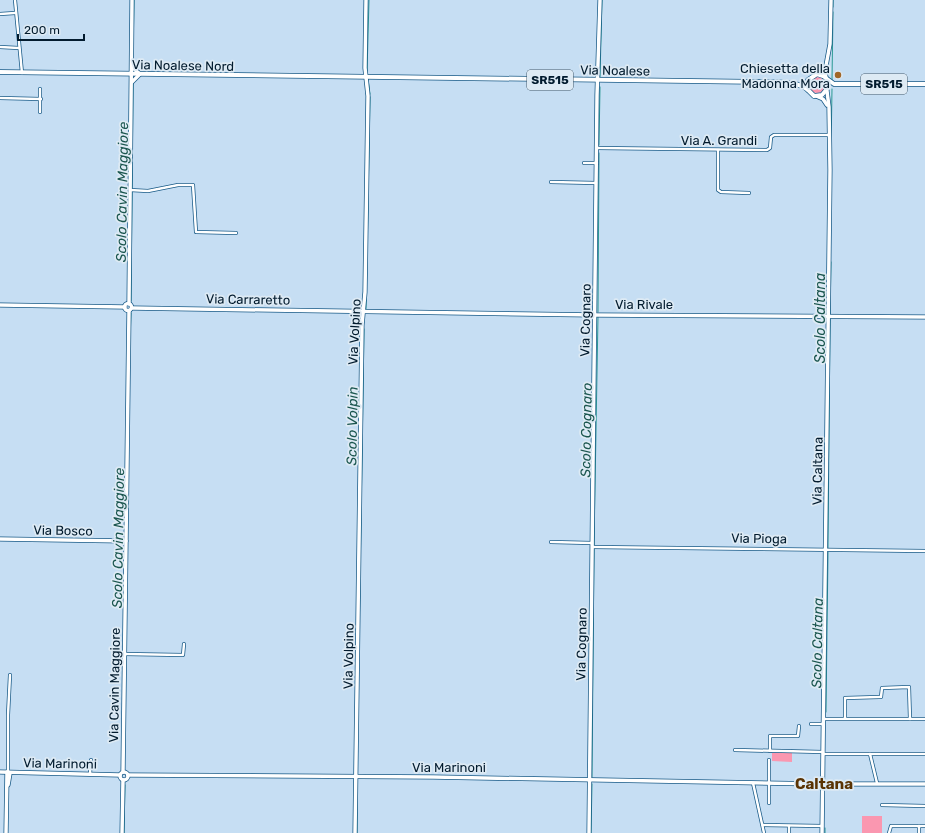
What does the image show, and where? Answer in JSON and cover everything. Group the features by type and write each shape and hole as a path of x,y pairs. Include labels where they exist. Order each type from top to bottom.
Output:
{"main road":[{"name":"Via Noalese Nord","path":"0,72 366,77"},
{"name":"Via Noalese","path":"366,77 793,84 806,81 817,74"},
{"name":"SR515","path":"817,74 834,84 925,84"},
{"path":"808,90 806,84 809,78"},
{"path":"826,80 827,90"},
{"name":"Via Noalese","path":"793,84 805,88 816,96"},
{"name":"SR515","path":"816,96 822,95 827,90 843,84"}],"street":[{"path":"15,0 22,73"},
{"path":"130,309 132,190 132,0"},
{"name":"Via Volpino","path":"355,833 366,292 366,0"},
{"name":"Via Cognaro","path":"589,833 597,80 600,0"},
{"path":"826,80 826,64 830,44 831,0"},
{"path":"0,14 16,13"},
{"path":"0,48 19,48"},
{"path":"131,85 133,79 140,74 134,69 132,62"},
{"path":"817,74 822,71 826,64"},
{"path":"131,74 134,69"},
{"path":"131,74 133,79"},
{"path":"40,89 40,112"},
{"name":"Via Caltana","path":"822,833 830,315 829,110 827,90"},
{"path":"816,96 823,99 829,110"},
{"path":"0,98 41,99"},
{"name":"Via A. Grandi","path":"597,148 769,150 771,137 774,135 829,135"},
{"path":"718,150 718,190 721,192 748,194"},
{"path":"584,163 597,163"},
{"path":"551,182 597,183"},
{"path":"132,190 148,191 178,185 193,185 196,232 236,233"},
{"path":"125,307 129,304"},
{"path":"0,305 125,307 130,309"},
{"name":"Via Carraretto","path":"130,309 365,311"},
{"name":"Via Cavin Maggiore","path":"122,774 126,654 126,541 130,309"},
{"name":"Via Rivale","path":"365,311 925,317"},
{"name":"Via Bosco","path":"0,539 126,541"},
{"name":"Via Pioga","path":"551,542 593,545 925,551"},
{"path":"126,654 183,655 184,644"},
{"path":"6,833 10,675"},
{"path":"845,718 845,698 879,698 881,697 882,688 910,687 910,719"},
{"path":"824,719 925,719"},
{"path":"811,724 824,724"},
{"path":"770,751 770,736 798,736 799,726"},
{"path":"735,750 925,754"},
{"path":"870,754 878,784"},
{"path":"90,774 91,760"},
{"path":"769,760 769,803"},
{"name":"Via Marinoni","path":"0,772 355,778 432,777 823,784 925,784"},
{"path":"7,794 9,781 8,772"},
{"path":"9,781 21,773"},
{"path":"122,774 122,833"},
{"path":"123,780 127,779 128,775"},
{"path":"753,782 764,833"},
{"path":"882,805 925,806"},
{"path":"763,825 823,826"},
{"path":"789,826 789,833"},
{"path":"889,833 891,826 925,826"},
{"path":"918,826 919,833"}],"shaded area":[{"path":"814,77 820,77 825,82 823,91 820,93 814,93 809,88 809,82"},
{"path":"772,753 792,753 792,762 772,761"},
{"path":"862,816 882,816 882,833 862,833"}],"waterway":[{"name":"Scolo Cavin Maggiore","path":"133,57 134,0"},
{"name":"Scolo Volpin","path":"367,73 369,0"},
{"name":"Scolo Cognaro","path":"600,77 602,0"},
{"name":"Scolo Caltana","path":"833,0 833,7"},
{"name":"Scolo Caltana","path":"832,81 833,12"},
{"name":"Scolo Volpin","path":"368,79 370,94"},
{"name":"Scolo Cavin Maggiore","path":"131,301 133,84"},
{"name":"Scolo Cognaro","path":"599,145 600,87"},
{"name":"Scolo Caltana","path":"831,152 832,89"},
{"name":"Scolo Volpin","path":"366,310 370,97"},
{"name":"Scolo Cognaro","path":"598,312 599,153"},
{"name":"Scolo Caltana","path":"830,314 831,262"},
{"name":"Scolo Cavin Maggiore","path":"130,340 131,313"},
{"name":"Scolo Cognaro","path":"594,545 598,316"},
{"name":"Scolo Caltana","path":"828,548 830,318"},
{"name":"Scolo Volpin","path":"359,644 364,329"},
{"name":"Scolo Cognaro","path":"592,777 594,549"},
{"name":"Scolo Caltana","path":"826,712 828,552"},
{"name":"Scolo Volpin","path":"357,781 357,833"},
{"name":"Scolo Cognaro","path":"591,833 592,784"},
{"name":"Scolo Cavin Maggiore","path":"124,833 125,785"},
{"name":"Scolo Caltana","path":"825,828 825,833"}],"place":[{"name":"Chiesetta della Madonna Mora","path":"838,75"}],"district":[{"name":"Caltana","path":"824,784"}]}
